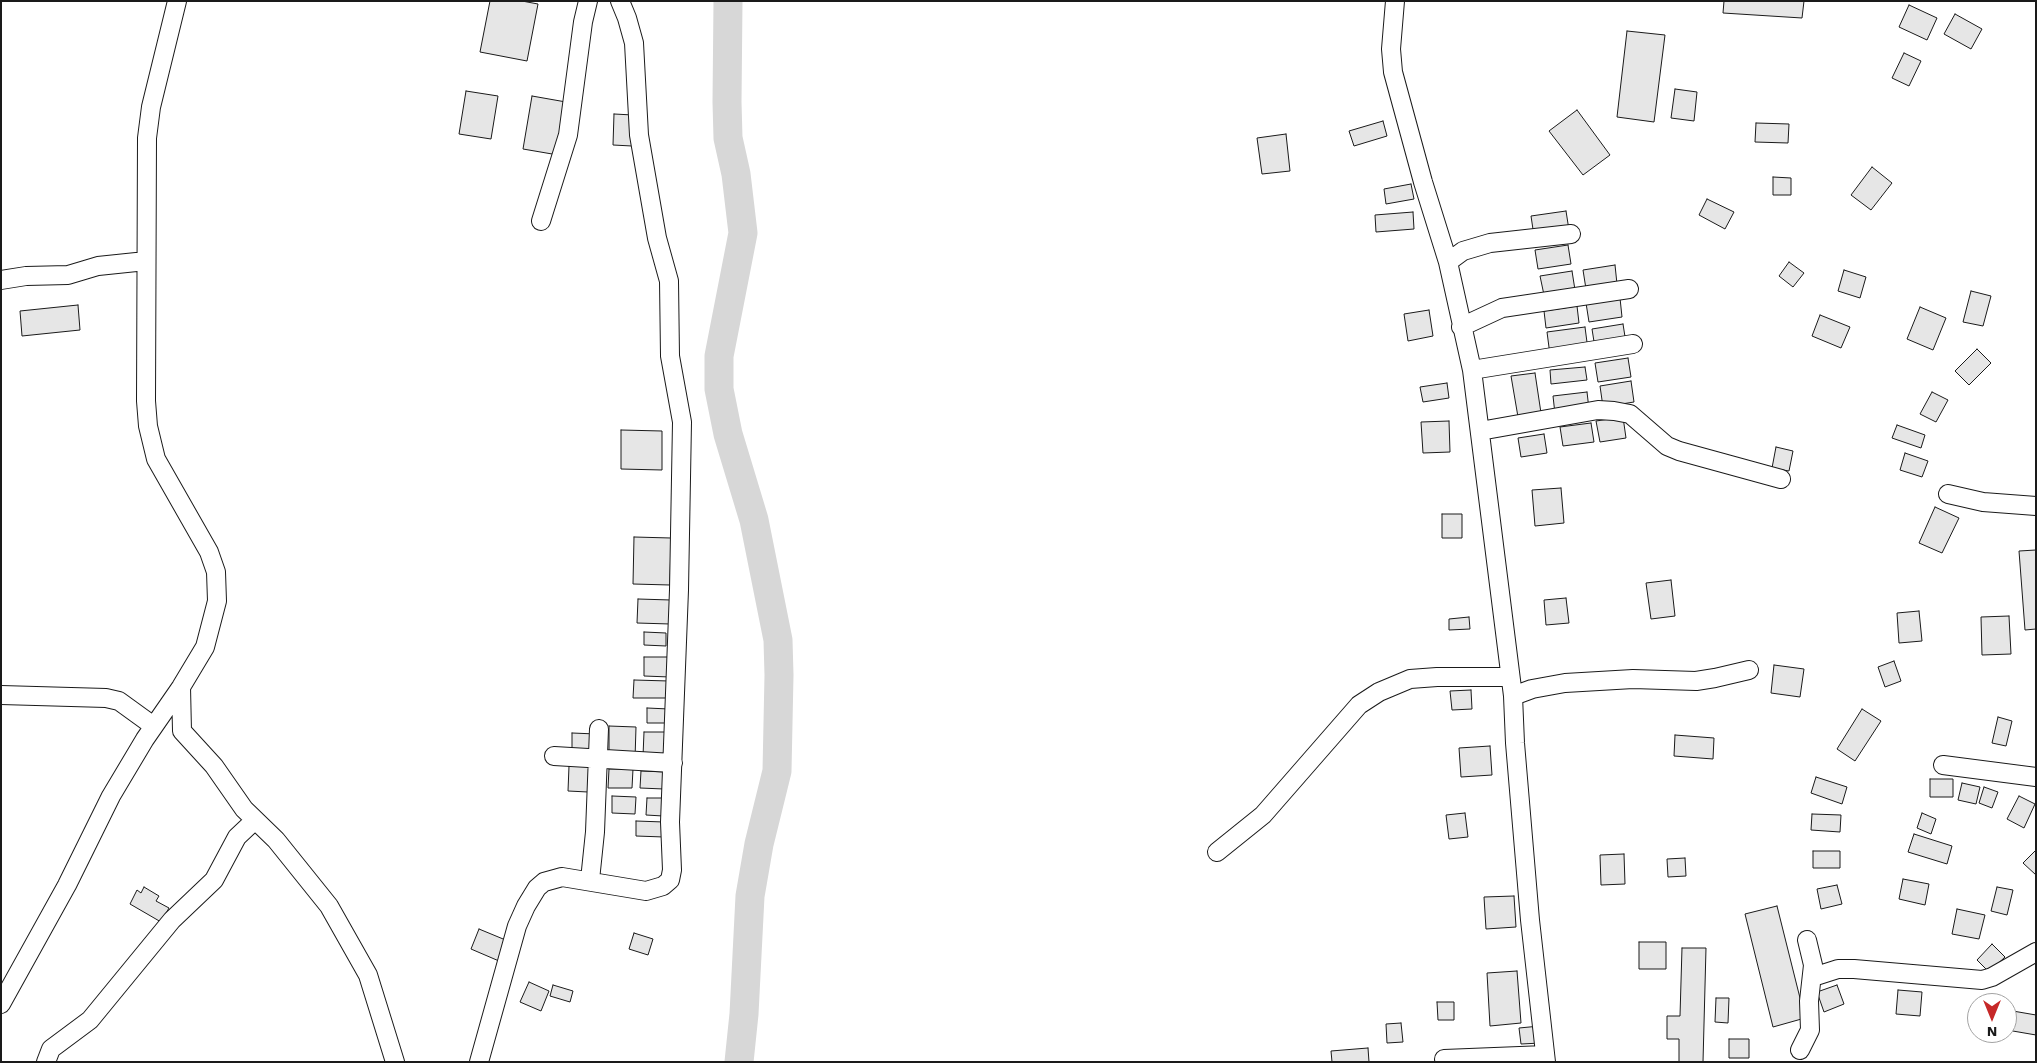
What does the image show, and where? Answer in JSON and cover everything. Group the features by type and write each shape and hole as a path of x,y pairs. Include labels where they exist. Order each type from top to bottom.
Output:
{"street":[{"path":"1,1004 72,877 111,796 181,687 204,647 217,601 218,585 209,552 156,459 148,426 145,383 147,138 151,107 177,1"},
{"path":"541,221 568,136 583,22 588,1"},
{"path":"479,1062 517,926 537,888 544,882 562,877 590,880 646,891 663,886 670,880 672,870 670,822 679,590 682,422 670,356 668,281 657,238 639,135 634,43 620,1"},
{"path":"1395,1 1391,49 1393,72 1422,182 1448,262 1472,370 1513,696 1515,743 1530,920 1546,1058 1444,1059"},
{"path":"1448,262 1464,251 1490,243 1572,234"},
{"path":"1,280 26,276 68,275 98,266 146,260"},
{"path":"1461,327 1502,308 1629,288"},
{"path":"1472,370 1633,344"},
{"path":"1480,431 1598,410 1614,411 1630,414 1667,446 1679,451 1781,479"},
{"path":"1948,494 1983,502 2036,506"},
{"path":"1513,696 1532,689 1565,683 1633,679 1696,681 1749,670"},
{"path":"1217,852 1263,815 1359,706 1379,692 1410,679 1510,677"},
{"path":"181,687 182,731"},
{"path":"1,696 106,698 119,701 148,722 182,731 214,766 254,821 276,840 329,906 368,975 395,1062"},
{"path":"590,880 595,832 599,729"},
{"path":"554,756 673,763"},
{"path":"1943,765 2036,777"},
{"path":"46,1062 51,1049 90,1020 172,920 214,880 237,837 254,821"},
{"path":"1800,1050 1810,1030 1809,1001 1813,965 1807,940"},
{"path":"1813,977 1838,969 1854,969 1982,980 1992,977 2036,952"}],"building":[{"path":"490,1 522,1 538,4 527,61 480,52"},
{"path":"1724,1 1804,1 1802,18 1723,13"},
{"path":"1909,5 1937,18 1927,40 1899,27"},
{"path":"1955,14 1982,29 1971,49 1944,34"},
{"path":"1627,31 1665,35 1654,122 1617,117"},
{"path":"1904,53 1921,61 1909,86 1892,78"},
{"path":"1675,89 1697,92 1694,121 1671,118"},
{"path":"466,91 498,96 491,139 459,134"},
{"path":"532,96 566,102 558,155 523,149"},
{"path":"1577,110 1610,155 1583,175 1549,131"},
{"path":"614,114 633,115 632,146 613,145"},
{"path":"1383,121 1387,136 1354,146 1349,131"},
{"path":"1756,123 1789,124 1788,143 1755,142"},
{"path":"1286,134 1290,171 1262,174 1257,138"},
{"path":"1872,167 1892,183 1871,210 1851,195"},
{"path":"1773,177 1791,178 1791,195 1773,195"},
{"path":"1411,184 1414,199 1386,204 1384,189"},
{"path":"1707,199 1734,212 1725,229 1699,215"},
{"path":"1566,211 1569,230 1534,236 1531,216"},
{"path":"1413,212 1414,229 1376,232 1375,215"},
{"path":"1568,245 1571,264 1538,269 1535,250"},
{"path":"1789,262 1804,273 1793,287 1779,276"},
{"path":"1615,265 1617,284 1586,289 1583,270"},
{"path":"1844,270 1866,277 1860,298 1838,291"},
{"path":"1572,271 1575,290 1544,295 1540,276"},
{"path":"1971,291 1991,296 1983,326 1963,322"},
{"path":"1620,298 1622,317 1589,322 1586,303"},
{"path":"78,305 80,330 22,336 20,311"},
{"path":"1577,306 1579,323 1546,328 1544,311"},
{"path":"1920,307 1946,318 1933,350 1907,339"},
{"path":"1429,310 1433,336 1408,341 1404,314"},
{"path":"1820,315 1850,327 1841,348 1812,336"},
{"path":"1623,324 1626,343 1595,348 1592,329"},
{"path":"1585,327 1588,350 1550,355 1547,332"},
{"path":"1977,349 1991,363 1969,385 1955,371"},
{"path":"1628,358 1631,377 1598,382 1595,363"},
{"path":"1585,367 1587,380 1551,384 1550,370"},
{"path":"1535,373 1541,413 1518,417 1511,376"},
{"path":"1631,381 1634,402 1603,407 1600,386"},
{"path":"1447,383 1449,398 1423,402 1420,387"},
{"path":"1587,392 1589,409 1555,414 1553,396"},
{"path":"1932,392 1948,400 1936,422 1920,414"},
{"path":"1623,417 1626,438 1600,442 1596,421"},
{"path":"1449,421 1450,452 1423,453 1421,422"},
{"path":"1591,423 1594,442 1563,446 1560,427"},
{"path":"1897,425 1925,435 1921,448 1892,438"},
{"path":"621,430 662,431 662,470 621,469"},
{"path":"1544,434 1547,453 1521,457 1518,438"},
{"path":"1776,447 1793,451 1789,471 1772,468"},
{"path":"1905,453 1928,461 1922,477 1900,470"},
{"path":"1561,488 1564,523 1535,526 1532,490"},
{"path":"1935,507 1959,518 1942,553 1919,543"},
{"path":"1442,514 1462,514 1462,538 1442,538"},
{"path":"634,537 671,538 670,585 633,584"},
{"path":"2036,550 2036,629 2025,630 2019,551"},
{"path":"1671,580 1675,616 1651,619 1646,583"},
{"path":"1566,598 1569,623 1546,625 1544,600"},
{"path":"638,599 671,600 670,624 637,623"},
{"path":"1919,611 1922,641 1899,643 1897,613"},
{"path":"2009,616 2011,654 1982,655 1981,617"},
{"path":"1469,617 1470,629 1449,630 1449,619"},
{"path":"644,632 666,633 666,646 644,645"},
{"path":"644,657 670,657 670,677 644,676"},
{"path":"1894,661 1901,681 1885,687 1878,667"},
{"path":"1774,665 1804,669 1800,697 1771,693"},
{"path":"634,680 669,681 669,698 633,698"},
{"path":"1471,690 1472,709 1452,710 1450,691"},
{"path":"647,708 669,709 669,723 647,723"},
{"path":"1862,709 1881,721 1855,761 1837,749"},
{"path":"1998,717 2012,721 2006,746 1992,743"},
{"path":"609,726 636,727 635,759 609,759"},
{"path":"644,732 665,732 664,756 643,756"},
{"path":"572,733 596,734 596,751 572,751"},
{"path":"1675,735 1714,738 1713,759 1674,756"},
{"path":"1490,746 1492,775 1461,777 1459,748"},
{"path":"569,766 589,766 588,792 568,791"},
{"path":"609,769 633,769 632,788 608,788"},
{"path":"641,771 665,772 664,789 640,788"},
{"path":"1816,777 1847,787 1842,804 1811,793"},
{"path":"1930,779 1953,779 1953,797 1930,797"},
{"path":"1962,783 1980,787 1976,804 1958,800"},
{"path":"1984,787 1998,792 1992,808 1979,803"},
{"path":"612,796 636,797 635,814 612,813"},
{"path":"2019,796 2035,804 2024,828 2007,819"},
{"path":"647,798 664,798 663,816 646,815"},
{"path":"1465,813 1468,837 1449,839 1446,815"},
{"path":"1922,813 1936,819 1931,834 1917,828"},
{"path":"1812,814 1841,815 1840,832 1811,830"},
{"path":"636,821 664,822 664,837 636,836"},
{"path":"1914,834 1952,846 1947,864 1908,852"},
{"path":"2036,850 2036,875 2023,863"},
{"path":"1813,851 1840,851 1840,868 1813,868"},
{"path":"1624,854 1625,884 1601,885 1600,855"},
{"path":"1685,858 1686,876 1668,877 1667,859"},
{"path":"1903,879 1929,884 1925,905 1899,899"},
{"path":"1837,885 1842,904 1821,909 1817,889"},
{"path":"144,887 159,896 156,901 169,908 161,922 130,904 137,890 141,893"},
{"path":"1997,887 2013,890 2007,915 1991,911"},
{"path":"1514,896 1516,927 1486,929 1484,897"},
{"path":"1777,906 1805,1018 1773,1027 1745,914"},
{"path":"1957,909 1985,915 1979,939 1952,934"},
{"path":"479,929 508,941 499,961 471,949"},
{"path":"634,933 653,939 648,955 629,949"},
{"path":"1639,942 1666,942 1666,969 1639,969"},
{"path":"1992,944 2005,957 1989,972 1977,960"},
{"path":"1682,948 1706,948 1703,1062 1679,1062 1679,1039 1667,1039 1667,1016 1680,1016"},
{"path":"1517,971 1521,1023 1490,1026 1487,973"},
{"path":"529,982 549,991 541,1011 520,1002"},
{"path":"553,985 573,991 570,1002 550,996"},
{"path":"1837,985 1844,1004 1824,1012 1817,992"},
{"path":"1898,990 1922,992 1920,1016 1896,1014"},
{"path":"1716,998 1729,998 1728,1023 1715,1022"},
{"path":"1437,1002 1454,1002 1454,1020 1438,1020"},
{"path":"2017,1012 2036,1015 2036,1035 2017,1032"},
{"path":"1401,1023 1403,1042 1387,1043 1386,1024"},
{"path":"1540,1026 1541,1043 1521,1044 1519,1028"},
{"path":"1729,1039 1749,1039 1749,1058 1729,1058"},
{"path":"1368,1048 1369,1062 1332,1062 1331,1051"}],"waterway":[{"path":"728,1 728,138 736,174 743,233 719,356 719,389 728,434 754,520 778,640 779,675 777,771 759,844 750,896 744,1014 739,1062"}]}
